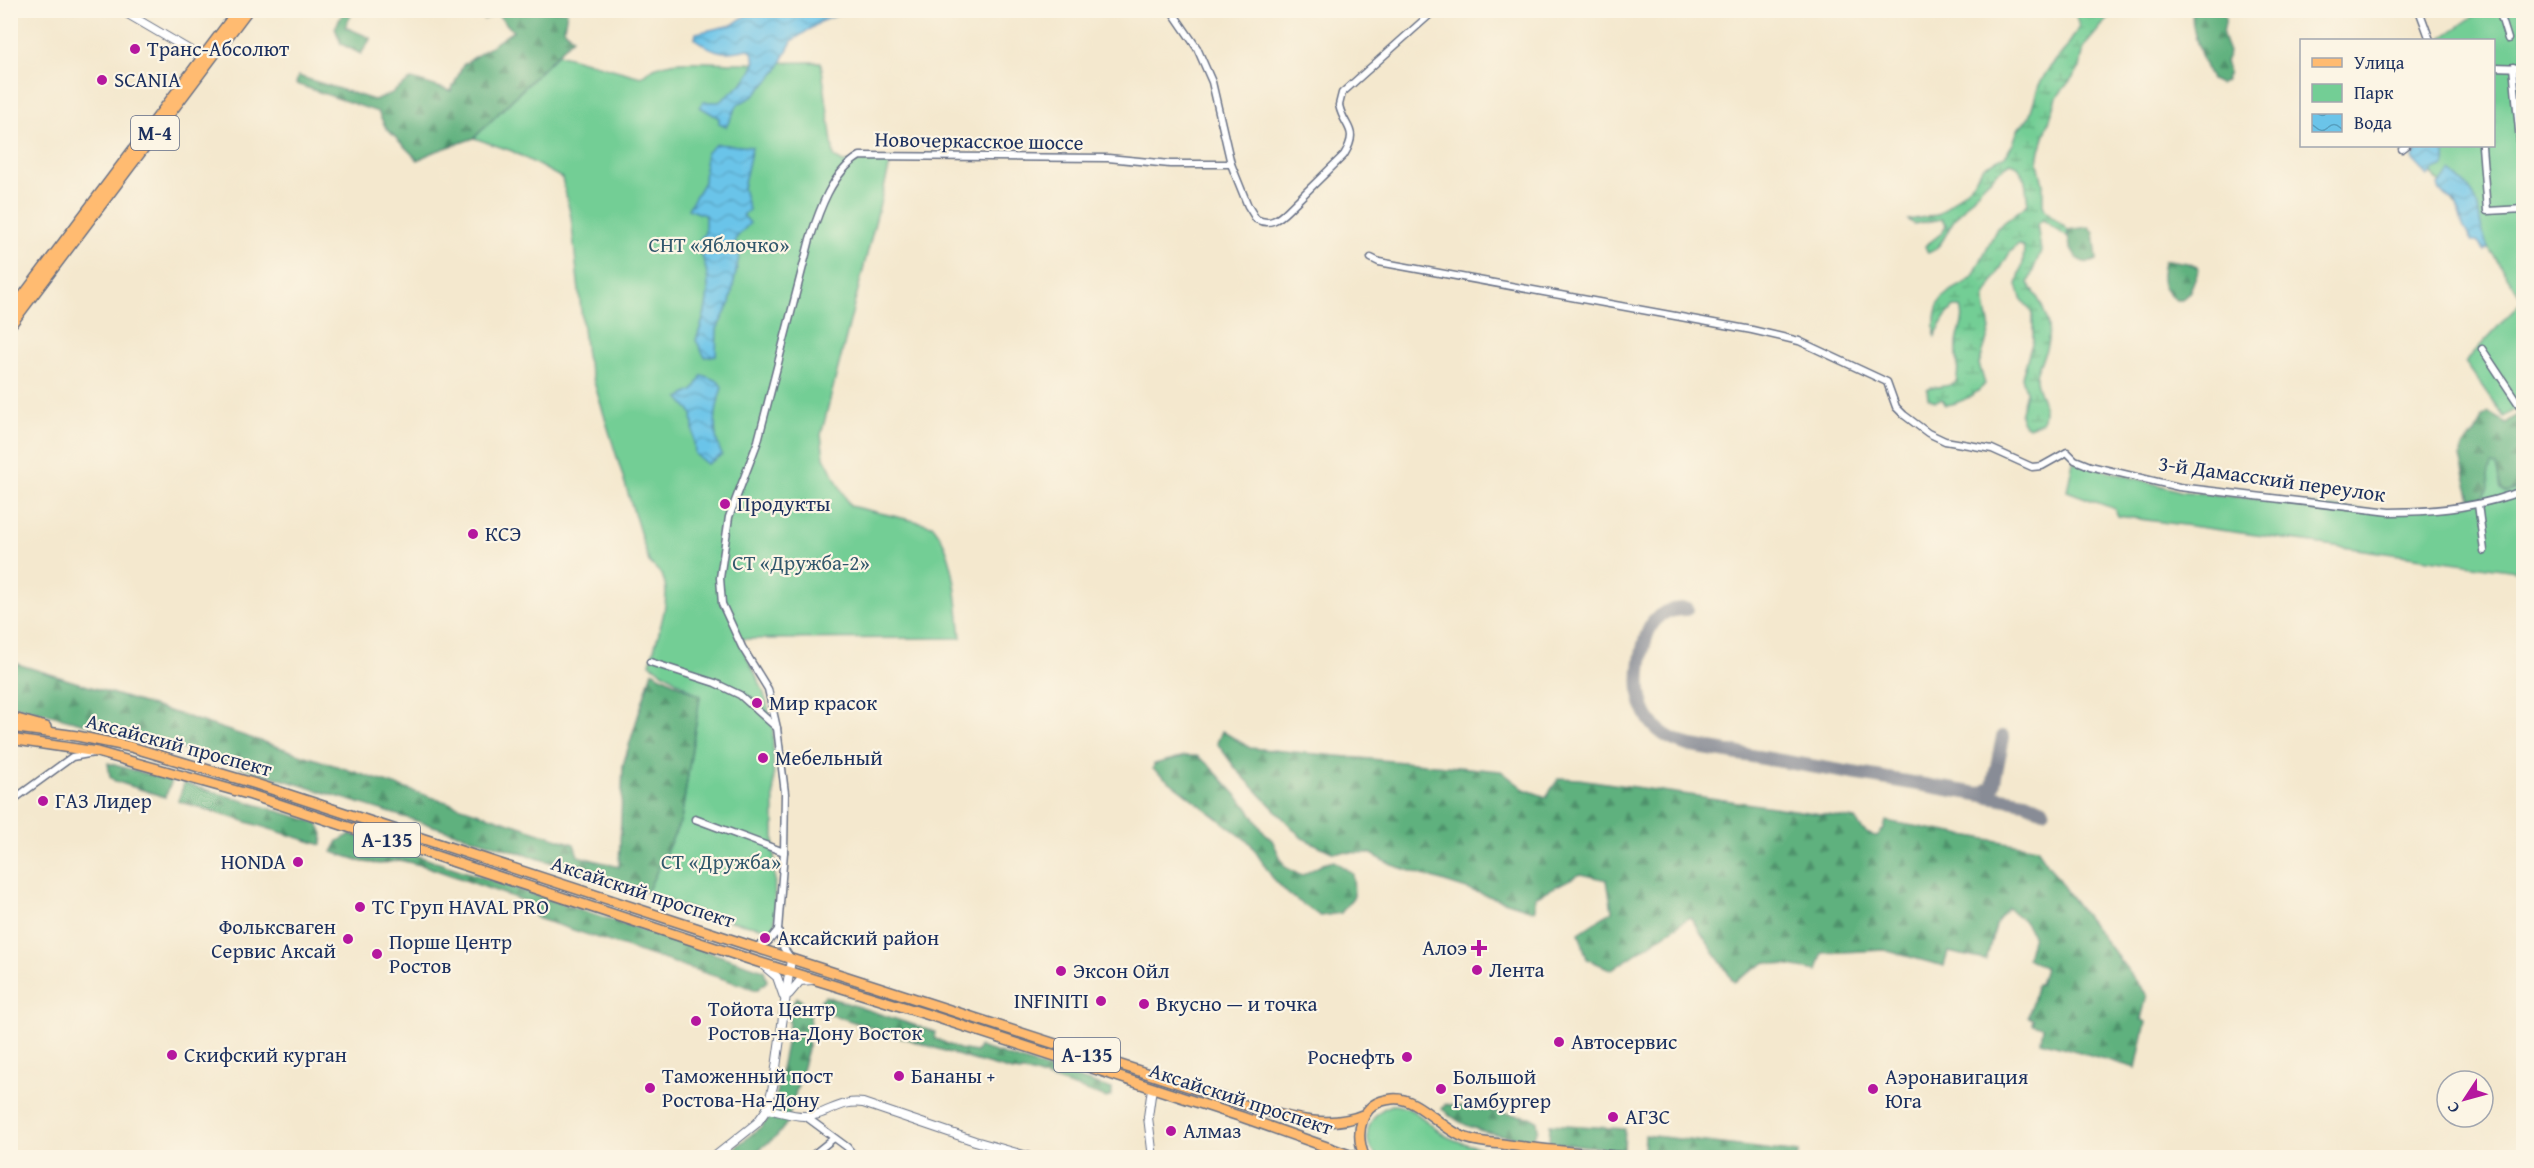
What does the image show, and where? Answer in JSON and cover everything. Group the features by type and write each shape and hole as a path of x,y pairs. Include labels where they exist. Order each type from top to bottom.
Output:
{"main road":[{"name":"М-4","path":"10,313 238,10"},
{"name":"М-4","path":"10,326 248,10"},
{"path":"10,717 77,736"},
{"name":"Аксайский проспект","path":"10,727 77,736 131,747 256,784 1130,1069 1290,1118 1336,1123 1350,1121 1365,1114 1382,1101 1403,1099 1416,1104 1450,1131 1469,1139 1522,1147 1635,1158"},
{"name":"Аксайский проспект","path":"10,739 97,752 251,795 758,962 1152,1088 1358,1158"},
{"path":"790,972 796,965 831,976 839,974"},
{"path":"1365,1114 1359,1126 1358,1143 1365,1158"},
{"path":"1522,1147 1527,1158"}],"street":[{"path":"121,10 202,58"},
{"path":"1171,10 1197,48 1212,82 1231,164 1248,206 1256,219 1268,223 1280,218 1344,154 1350,144 1352,133 1339,105 1342,93 1435,10"},
{"path":"2418,10 2430,39"},
{"path":"2499,10 2508,39"},
{"path":"2495,67 2523,68"},
{"path":"2513,68 2523,183"},
{"path":"2482,147 2487,212 2523,208"},
{"name":"Новочеркасское шоссе","path":"778,930 784,852 785,793 777,728 768,689 742,647 722,604 720,578 729,517 758,441 810,239 818,214 842,173 860,156 889,155 1108,158 1170,164 1231,164"},
{"name":"3-й Дамасский переулок","path":"1371,258 1392,264 1752,330 1798,341 1887,382 1896,407 1904,416 1928,433 1945,441 1992,449 2032,467 2042,466 2067,452 2075,460 2090,466 2179,488 2390,512 2414,512 2478,504 2523,490"},
{"path":"2482,349 2520,406 2523,403"},
{"path":"2478,504 2484,551"},
{"path":"651,662 715,683 740,695 777,728"},
{"path":"10,802 72,757 97,752"},
{"path":"695,819 784,852"},
{"path":"754,947 769,941 778,930"},
{"path":"713,1158 757,1123 767,1109 773,1089 791,959 783,947 778,930"},
{"path":"758,962 777,977 785,1004"},
{"path":"785,1004 796,983 804,980 817,981"},
{"path":"1152,1088 1148,1117 1154,1158"},
{"path":"805,1116 852,1101 863,1103 975,1141 1034,1158"},
{"path":"767,1109 805,1116 856,1158"},
{"path":"809,1158 834,1138"}],"green space":[{"path":"2080,10 2114,11 2084,47 2080,68 2057,97 2040,150 2038,163 2043,184 2043,205 2046,211 2068,230 2067,237 2043,220 2037,224 2041,251 2028,283 2042,306 2049,331 2046,349 2036,376 2044,414 2042,422 2029,427 2023,423 2020,415 2026,392 2022,377 2033,340 2033,317 2021,298 2017,285 2023,263 2024,247 2018,244 2009,254 1985,296 1990,330 1979,364 1985,384 1967,398 1946,405 1942,399 1935,401 1928,398 1927,390 1956,382 1957,344 1963,317 1961,307 1954,307 1945,317 1935,336 1936,312 1944,296 1973,276 1997,228 2028,204 2025,180 2018,166 2011,163 1988,180 1953,221 1942,242 1928,253 1925,246 1943,232 1946,225 1942,219 1914,224 1908,220 1937,215 1971,185 1984,166 2005,156 2013,144 2018,129 2029,117 2039,85 2047,71 2067,47 2079,27 2075,12"},
{"path":"344,11 353,11 345,27 371,38 361,54 341,44 335,28"},
{"path":"484,11 567,11 564,29 573,38 474,138 418,160 386,128 378,112 296,84 298,76 374,100 390,94 412,79 451,91 463,65 513,31 497,14 484,20"},
{"path":"2193,11 2220,11 2224,16 2223,35 2229,52 2225,62 2229,72 2225,81 2219,84 2211,80 2201,55 2193,27"},
{"path":"2481,11 2523,11 2523,300 2490,250 2412,147 2495,147 2495,39 2440,39"},
{"name":"СНТ «Яблочко»","path":"558,54 641,77 650,70 672,63 821,62 834,157 843,162 891,160 821,435 824,457 850,506 932,525 940,536 951,563 961,638 741,639 742,647 763,690 773,725 775,929 742,924 710,915 647,892 681,820 700,696 650,664 665,606 665,584 661,574 649,562 586,356 571,217 562,178 512,151 474,138"},
{"path":"2089,227 2094,232 2097,260 2084,262 2071,250 2068,230"},
{"path":"2164,261 2188,263 2199,268 2190,291 2182,300 2176,300 2162,283"},
{"path":"2523,300 2523,403 2504,417 2465,362"},
{"path":"2489,412 2506,423 2517,415 2523,416 2523,427 2519,435 2523,435 2523,487 2506,493 2501,489 2496,466 2491,465 2488,476 2489,489 2482,497 2471,499 2460,457 2463,447 2475,434 2482,417"},
{"path":"2470,446 2523,447 2523,572 2118,516 2115,509 2067,491 2073,461 2180,491 2383,512 2471,504"},
{"path":"11,662 178,714 574,844 578,856 619,867 623,765 652,671 700,696 681,820 647,892 193,752 12,705"},
{"path":"1222,731 1250,748 1501,771 1524,789 1546,797 1559,778 1579,779 1855,819 1866,833 1877,836 1884,829 1886,821 2037,848 2069,895 2147,995 2141,1019 2146,1022 2136,1068 2041,1041 2043,1027 2032,1024 2033,1019 2028,1017 2037,984 2040,984 2045,968 2027,958 2033,935 2023,920 2008,908 1997,922 1986,960 1948,952 1944,966 1884,950 1822,953 1817,971 1766,962 1734,982 1690,917 1612,970 1587,959 1579,933 1612,911 1607,880 1580,874 1535,897 1535,911 1392,865 1370,853 1332,852 1302,838 1236,769 1217,743"},
{"path":"1185,756 1197,756 1209,765 1247,807 1264,833 1272,840 1285,867 1301,876 1323,864 1334,861 1353,874 1354,896 1341,913 1320,916 1288,894 1272,877 1250,843 1153,769 1154,764"},
{"path":"108,763 172,781 165,797 115,781 110,777"},
{"path":"184,783 318,823 323,834 322,845 178,801"},
{"path":"351,834 764,970 767,981 757,990 536,918 527,902 425,866 399,860 380,864 364,862 332,852 338,841"},
{"path":"825,996 935,1032 934,1038 959,1049 976,1052 979,1047 1112,1089 1112,1095 1107,1098 1032,1073 1012,1071 966,1058 826,1013 820,1001"},
{"path":"797,997 811,1009 808,1049 787,1123 777,1136 749,1157 722,1158 762,1126 772,1114 788,1034 790,1007"},
{"path":"1445,1104 1530,1117 1537,1121 1538,1129 1532,1140 1484,1132 1452,1117 1442,1109"},
{"path":"1391,1105 1409,1109 1442,1134 1466,1144 1516,1153 1586,1157 1378,1157 1368,1143 1369,1128 1377,1114"},
{"path":"1550,1124 1625,1129 1624,1150 1549,1142"},
{"path":"1645,1135 1799,1153 1797,1158 1701,1158 1644,1152"}],"water":[{"path":"776,11 848,11 822,21 792,41 777,71 754,96 738,104 726,127 719,123 719,118 700,107 703,102 719,102 740,86 752,71 754,56 749,49 727,52 709,48 695,39 696,33 732,25 748,14 771,14"},
{"path":"716,144 752,147 743,188 749,210 743,215 750,223 736,238 735,244 739,256 730,303 717,329 716,355 705,357 696,340 707,303 708,279 706,267 696,244 705,233 705,215 688,209 704,182 706,153"},
{"path":"2419,147 2442,147 2445,156 2444,166 2434,170 2428,176 2412,159"},
{"path":"2451,172 2474,197 2488,247 2485,251 2477,242 2472,242 2463,226 2456,203 2440,191 2438,186"},
{"path":"702,375 718,381 722,387 715,430 722,455 707,464 695,454 692,413 679,398 694,390"}],"taxiway":[{"path":"1687,609 1666,613 1652,624 1645,640 1640,677 1642,704 1647,716 1654,726 1676,741 1692,746 2025,802 2043,810"},
{"path":"1979,794 1993,786 2003,737"}],"place":[{"name":"Транс-Абсолют","path":"135,49"},
{"name":"SCANIA","path":"102,80"},
{"name":"Продукты","path":"725,504"},
{"name":"КСЭ","path":"473,534"},
{"name":"Мир красок","path":"757,703"},
{"name":"Мебельный","path":"763,758"},
{"name":"ГАЗ Лидер","path":"43,801"},
{"name":"HONDA","path":"298,862"},
{"name":"ТС Груп HAVAL PRO","path":"360,907"},
{"name":"Аксайский район","path":"765,938"},
{"name":"Фольксваген Сервис Аксай","path":"348,939"},
{"name":"Алоэ","path":"1479,948"},
{"name":"Порше Центр Ростов","path":"377,954"},
{"name":"Лента","path":"1477,970"},
{"name":"Эксон Ойл","path":"1061,971"},
{"name":"INFINITI","path":"1101,1001"},
{"name":"Вкусно — и точка","path":"1144,1004"},
{"name":"Тойота Центр Ростов-на-Дону Восток","path":"696,1021"},
{"name":"Автосервис","path":"1559,1042"},
{"name":"Cкифский курган","path":"172,1055"},
{"name":"Роснефть","path":"1407,1057"},
{"name":"Бананы +","path":"899,1076"},
{"name":"Таможенный пост Ростова-На-Дону","path":"650,1088"},
{"name":"Большой Гамбургер","path":"1441,1089"},
{"name":"Аэронавигация Юга","path":"1873,1089"},
{"name":"АГЗС","path":"1613,1117"},
{"name":"Алмаз","path":"1171,1131"}],"park label":[{"name":"СТ «Дружба-2»","path":"801,563"},
{"name":"СТ «Дружба»","path":"721,862"}]}
